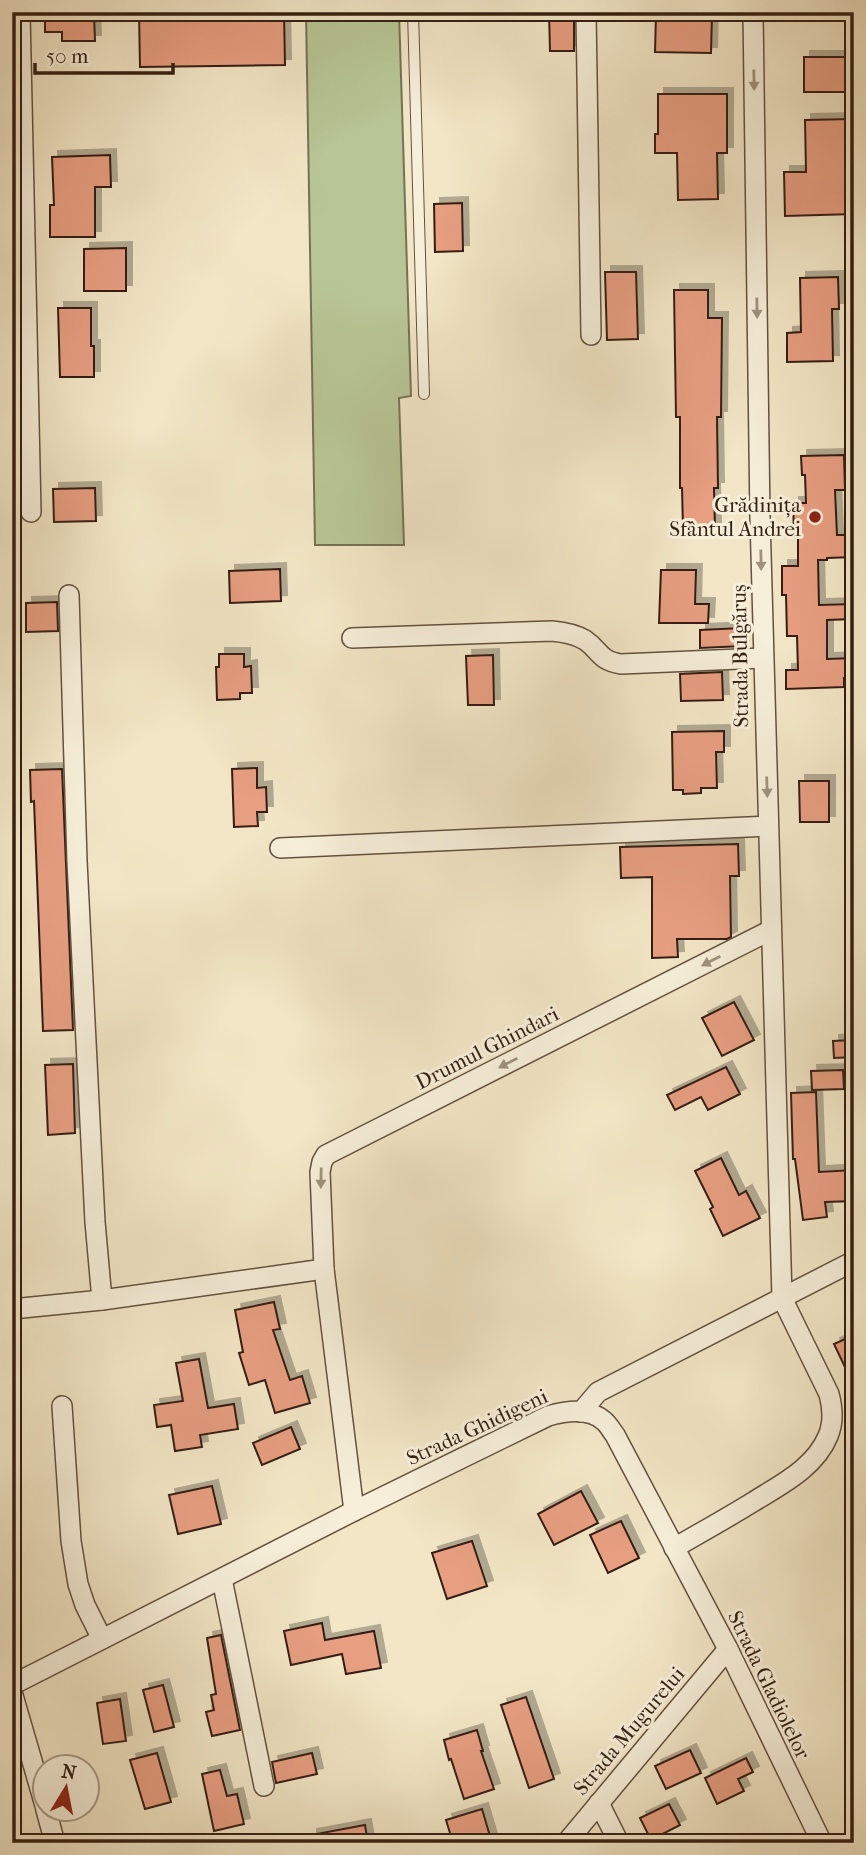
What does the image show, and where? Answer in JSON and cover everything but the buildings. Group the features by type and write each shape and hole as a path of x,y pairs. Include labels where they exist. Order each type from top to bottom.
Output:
{"street":[{"path":"20,12 31,512"},
{"path":"586,12 591,335"},
{"name":"Strada Bulgăruș","path":"753,12 763,657 782,1298"},
{"path":"69,594 77,861 95,1222 102,1300"},
{"path":"352,638 552,631 585,640 598,655 621,664 763,657"},
{"path":"280,848 768,826"},
{"name":"Drumul Ghindari","path":"354,1511 324,1269 320,1172 326,1155 771,930"},
{"path":"581,1412 598,1392 854,1261"},
{"path":"12,1309 102,1300 324,1269"},
{"path":"674,1548 795,1476 819,1452 828,1437 833,1420 829,1394 782,1298"},
{"path":"62,1406 71,1541 78,1584 102,1639"},
{"name":"Strada Ghidigeni","path":"12,1685 354,1511 548,1416 567,1411 593,1414 604,1420 615,1435 674,1548"},
{"name":"Strada Gladiolelor","path":"674,1548 728,1649 822,1843"},
{"path":"222,1579 264,1786"},
{"name":"Strada Mugurelui","path":"566,1843 728,1649"},
{"path":"12,1692 32,1761"},
{"path":"599,1803 619,1843"},
{"path":"50,1824 55,1843"}],"lane":[{"path":"413,12 424,394"}],"green space":[{"path":"306,12 399,12 411,396 399,398 404,545 315,545"}],"place":[{"name":"Grădinița Sfântul Andrei","path":"815,517"}]}
